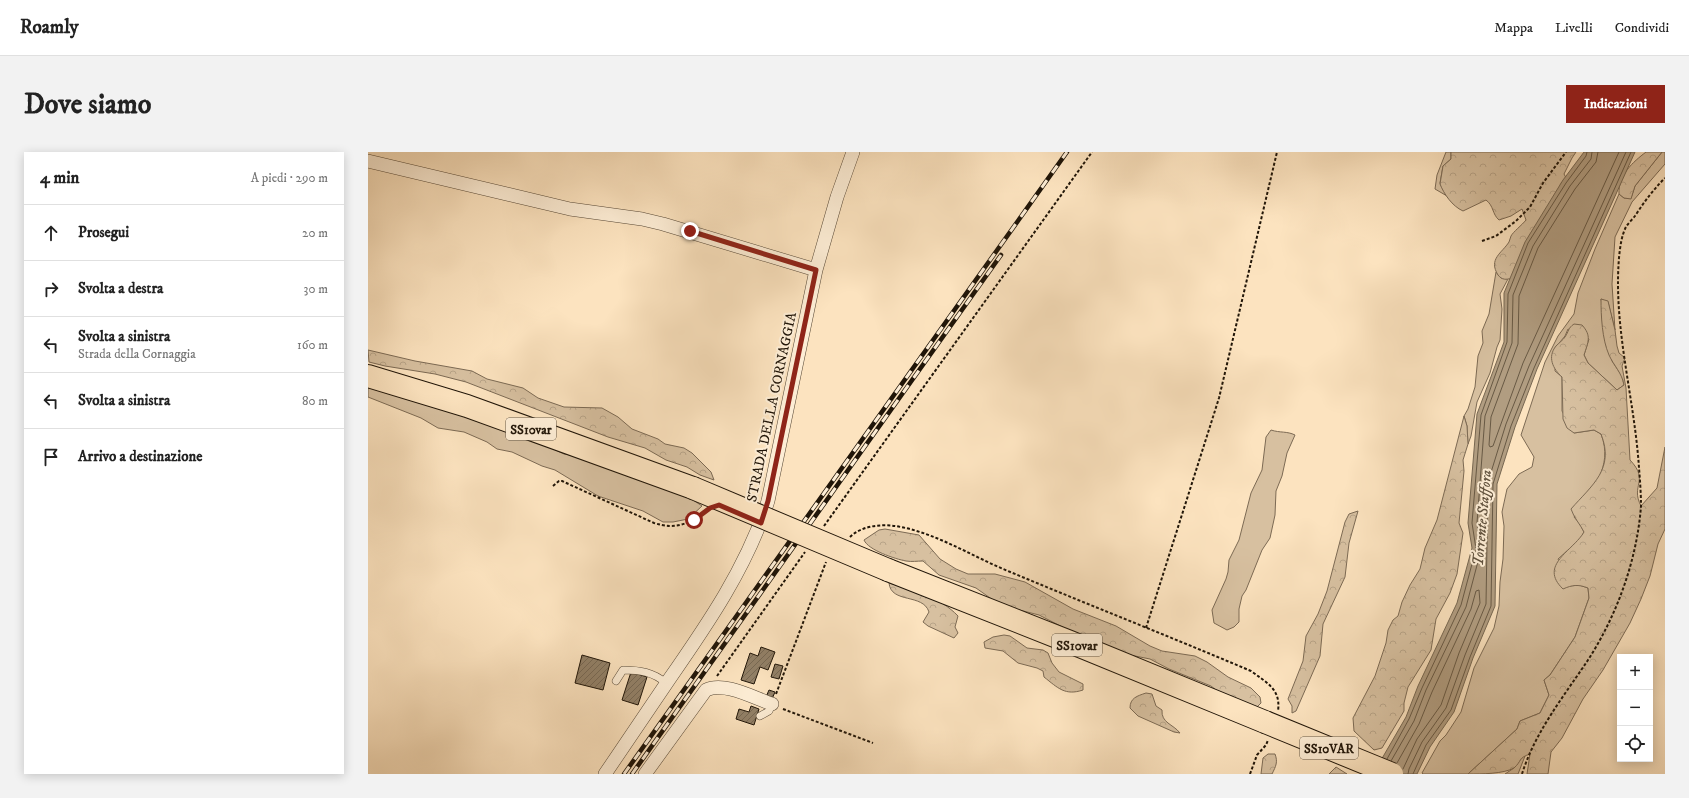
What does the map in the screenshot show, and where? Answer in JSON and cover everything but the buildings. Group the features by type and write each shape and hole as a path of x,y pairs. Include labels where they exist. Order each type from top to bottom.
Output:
{"highway":[{"name":"SS10var","path":"368,376 467,406 693,488 888,570 1070,642 1265,722"},
{"name":"SS10VAR","path":"1265,722 1392,774"}],"street":[{"name":"STRADA DELLA CORNAGGIA","path":"605,774 707,626 746,558 761,523 768,501 816,270 837,198 853,152"},
{"path":"368,161 570,209 642,219 663,224 816,270"},
{"path":"645,774 701,695 710,687 724,687 772,704"}],"lane":[{"path":"616,681 623,670 639,670 658,676 666,684"},
{"path":"760,716 769,711 772,704"}],"path":[{"path":"820,531 1092,152"},
{"path":"1146,628 1219,398 1277,152"},
{"path":"1482,241 1496,236 1516,221 1530,207 1543,183 1566,152"},
{"path":"1522,774 1526,761 1542,731 1589,658 1607,626 1624,586 1634,553 1641,506 1638,447 1618,308 1618,264 1625,229 1652,192 1665,178"},
{"path":"553,486 558,481 562,481 666,527 684,524 694,520 710,508"},
{"path":"710,687 712,682 806,550"},
{"path":"772,704 873,743"}],"green space":[{"path":"1446,152 1451,152 1451,159 1443,166 1440,183 1447,196 1435,189 1437,175"},
{"path":"1451,152 1576,152 1564,174 1572,189 1512,278 1503,279 1498,275 1495,269 1495,260 1509,242 1512,234 1526,220 1522,209 1511,216 1499,220 1489,202 1486,200 1463,211 1455,206 1446,196 1440,184 1443,166 1451,159"},
{"path":"1646,152 1662,152 1635,186 1631,199 1624,198 1619,194 1621,181 1631,165"},
{"path":"1662,152 1665,152 1665,164 1632,202 1615,237 1612,284 1615,330 1608,302 1601,299 1612,361 1622,376 1624,385 1617,390 1588,363 1584,355 1589,339 1568,329 1565,336 1555,348 1555,371 1562,377 1562,411 1574,433 1594,430 1601,434 1605,457 1599,478 1574,517 1584,532 1580,539 1558,559 1570,586 1579,585 1588,588 1589,598 1575,637 1550,675 1544,680 1549,695 1540,713 1520,721 1517,729 1468,774 1423,774 1422,773 1440,741 1446,735 1461,712 1474,668 1494,628 1499,606 1503,559 1504,526 1502,512 1507,489 1519,474 1532,467 1534,457 1521,435 1545,362 1558,336 1574,314 1578,293 1619,194 1624,198 1631,198 1635,186"},
{"path":"1496,272 1501,278 1508,279 1500,294 1502,309 1500,340 1490,373 1477,402 1471,436 1468,444 1467,426 1464,416 1468,409 1475,387 1478,356 1483,343 1482,331 1489,314"},
{"path":"1601,299 1608,301 1619,353 1625,358 1622,366 1626,388 1630,460 1639,473 1637,493 1641,506 1657,488 1665,447 1665,529 1658,544 1650,576 1630,623 1603,670 1583,699 1562,738 1551,752 1548,774 1527,774 1530,754 1522,758 1514,768 1509,770 1492,773 1468,774 1517,729 1520,721 1540,713 1549,695 1544,680 1550,675 1575,637 1589,598 1588,588 1575,586 1563,589 1556,580 1554,573 1556,565 1560,559 1584,532 1571,509 1599,476 1605,457 1605,446 1601,434 1594,430 1574,433 1567,428 1563,419 1562,377 1552,363 1552,354 1553,350 1574,324 1582,325 1588,336 1588,343 1584,355 1588,363 1617,390 1624,385 1620,373 1609,355 1603,335"},
{"path":"368,350 415,361 472,371 487,379 523,388 538,398 564,407 602,408 618,417 632,429 658,439 665,444 684,448 692,453 711,472 714,480 700,475 687,467 666,460 645,448 608,437 466,382 435,374 369,362"},
{"path":"368,386 414,399 545,445 564,454 571,455 690,498 702,506 688,519 663,522 643,511 598,496 555,470 542,466 512,452 497,449 487,442 464,432 438,428 421,418 368,397"},
{"path":"1464,416 1467,426 1468,444 1463,460 1464,471 1459,523 1463,533 1457,574 1450,593 1436,619 1431,650 1408,687 1404,703 1404,711 1382,748 1374,750 1354,731 1353,718 1375,676 1386,643 1388,630 1393,620 1398,616 1402,602 1420,569 1425,548 1437,520"},
{"path":"1271,430 1295,435 1287,453 1282,476 1276,491 1275,515 1270,538 1262,550 1246,590 1242,596 1239,609 1239,622 1234,627 1227,630 1214,623 1212,610 1226,579 1229,560 1239,540 1251,493 1262,470 1266,437"},
{"path":"1358,511 1349,543 1345,577 1323,624 1320,656 1296,711 1292,713 1292,706 1288,699 1303,661 1306,636 1318,614 1327,591 1345,522 1349,514"},
{"path":"885,529 919,535 940,559 956,569 968,574 995,574 1025,582 1073,609 1116,626 1150,646 1162,651 1195,656 1207,662 1228,677 1251,688 1260,697 1261,703 1257,707 1246,704 1220,693 1211,686 1169,669 1150,659 1120,653 1080,636 1039,615 1000,605 976,588 939,575 923,561 906,561 876,551 864,540 879,530"},
{"path":"889,583 926,595 951,609 958,616 955,627 958,633 954,638 928,626 923,622 929,612 926,606 920,602 895,594"},
{"path":"1004,635 1010,636 1027,648 1043,650 1048,653 1052,663 1059,672 1083,684 1083,690 1071,692 1062,690 1053,685 1044,677 1043,671 1018,663 1003,651 985,648 984,642 993,637"},
{"path":"1146,693 1152,694 1156,706 1162,710 1165,721 1180,733 1174,732 1138,716 1130,708 1131,702 1137,696"},
{"path":"1268,754 1275,754 1275,766 1272,774 1261,774 1263,758"},
{"path":"1525,756 1518,774 1505,774 1514,768 1522,757"},
{"path":"1336,767 1347,774 1329,774"}],"water":[{"name":"Torrente Staffora","path":"1584,152 1635,152 1537,369 1515,427 1497,484 1495,606 1473,658 1454,712 1430,747 1417,774 1373,774 1406,717 1418,686 1457,603 1472,548 1468,523 1477,414 1504,342 1504,293 1525,242 1563,180"}],"railway":[{"path":"624,774 1067,152"},
{"path":"632,774 1001,255"}],"route":[{"path":"690,231 816,270 768,501 761,523 719,505 710,508 694,520"}]}
